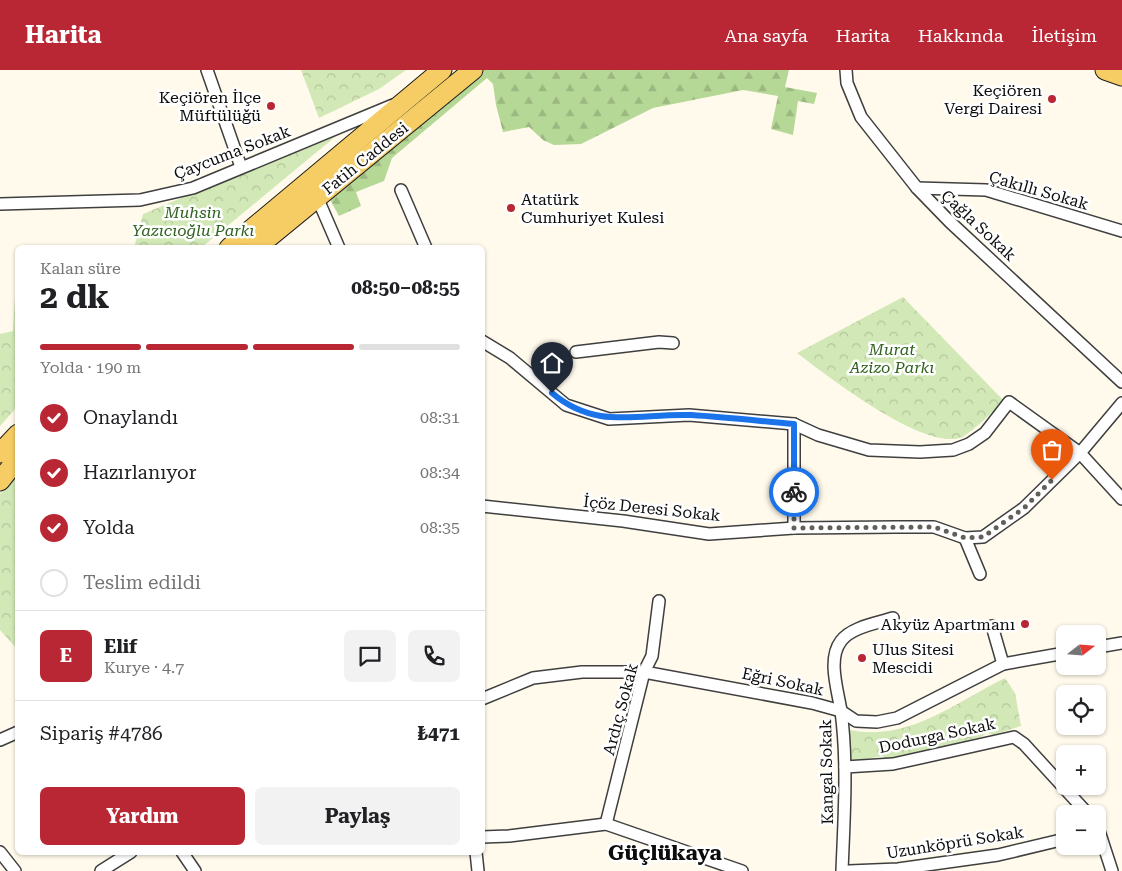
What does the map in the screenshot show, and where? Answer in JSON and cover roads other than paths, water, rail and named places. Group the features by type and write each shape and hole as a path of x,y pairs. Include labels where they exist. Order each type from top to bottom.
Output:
{"main road":[{"name":"Fatih Caddesi","path":"233,245 442,70"},
{"name":"Fatih Caddesi","path":"260,245 474,70"},
{"path":"1105,70 1122,76"},
{"path":"0,453 15,437"},
{"path":"0,482 15,462"}],"street":[{"path":"207,70 241,168"},
{"name":"Çağla Sokak","path":"846,70 848,83 861,117 917,188 950,222 1122,382"},
{"name":"Çaycuma Sokak","path":"0,204 140,200 193,188 409,98"},
{"name":"Çakıllı Sokak","path":"917,188 986,190 1122,231"},
{"path":"401,190 425,245"},
{"path":"317,197 338,245"},
{"path":"485,342 510,358 566,405 609,419 689,415 794,424 818,435 869,450 920,452 953,450 969,444 985,433 1009,402 1080,453 1122,499"},
{"path":"576,352 659,342 673,344"},
{"path":"980,574 965,538 983,537 1024,508 1080,453 1122,403"},
{"path":"794,424 794,528"},
{"name":"İçöz Deresi Sokak","path":"485,506 623,521 709,534 794,528 934,527 965,538"},
{"name":"Ardıç Sokak","path":"606,824 644,672 652,656 659,601"},
{"name":"Kangal Sokak","path":"842,871 845,767 841,711 833,670 841,641 854,632 893,618"},
{"path":"992,626 1003,664"},
{"path":"1106,645 1122,642"},
{"name":"Eğri Sokak","path":"485,698 533,678 582,672 644,672 715,683 841,711 856,721 877,722 897,718 1003,664 1056,655"},
{"path":"0,740 15,733"},
{"name":"Dodurga Sokak","path":"845,767 893,764 1014,737 1024,744 1081,805"},
{"path":"485,837 509,836 606,824 742,871"},
{"name":"Uzunköprü Sokak","path":"848,871 898,869 998,855 1056,840"},
{"path":"0,852 15,871"},
{"path":"1106,853 1112,871"},
{"path":"101,871 126,855"},
{"path":"184,855 195,871"},
{"path":"476,855 478,871"}],"place":[{"name":"Keçiören Vergi Dairesi","path":"1052,99"},
{"name":"Keçiören İlçe Müftülüğü","path":"271,106"},
{"name":"Atatürk Cumhuriyet Kulesi","path":"511,208"},
{"name":"Akyüz Apartmanı","path":"1025,624"},
{"name":"Ulus Sitesi Mescidi","path":"862,658"}],"district":[{"name":"Güçlükaya","path":"665,853"}],"park label":[{"name":"Muhsin Yazıcıoğlu Parkı","path":"193,221"},
{"name":"Murat Azizo Parkı","path":"892,358"}]}
